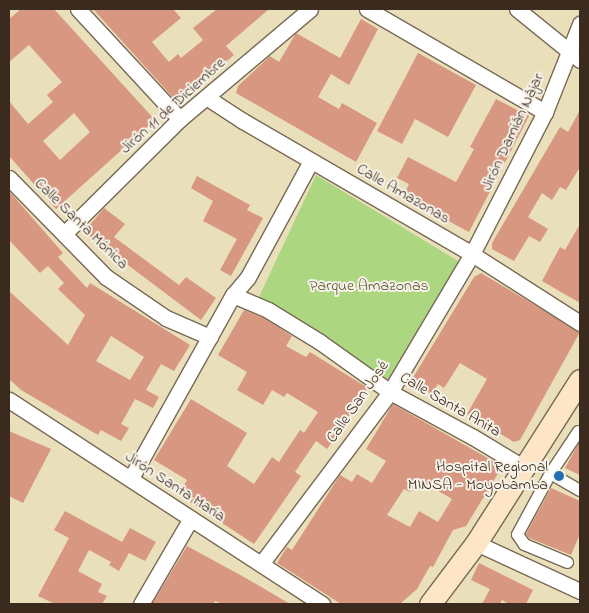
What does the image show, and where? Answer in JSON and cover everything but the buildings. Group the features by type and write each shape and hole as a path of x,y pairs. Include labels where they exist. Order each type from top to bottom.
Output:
{"main road":[{"path":"430,604 476,543 580,380"}],"street":[{"path":"78,9 180,118"},
{"name":"Jirón 11 de Diciembre","path":"64,234 180,118 310,9"},
{"path":"367,9 545,112"},
{"path":"517,9 580,60"},
{"name":"Jirón Damián Nájar","path":"472,254 545,112 580,24"},
{"name":"Calle Amazonas","path":"206,97 243,121 472,254 580,323"},
{"path":"131,478 233,295 248,277 311,161"},
{"name":"Calle Santa Mónica","path":"9,178 106,277 166,318 210,337"},
{"name":"Calle San José","path":"261,564 390,392 472,254"},
{"name":"Calle Santa Anita","path":"233,295 268,310 320,342 390,392 473,437 523,467"},
{"name":"Jirón Santa María","path":"9,400 322,604"},
{"path":"567,562 524,544 518,534 550,473 578,431 580,432"},
{"path":"550,473 580,490"},
{"path":"141,604 191,518"},
{"path":"476,543 580,591"}],"green space":[{"name":"Parque Amazonas","path":"316,175 463,264 394,383 259,297"}],"place":[{"name":"Hospital Regional MINSA - Moyobamba","path":"559,476"}]}
